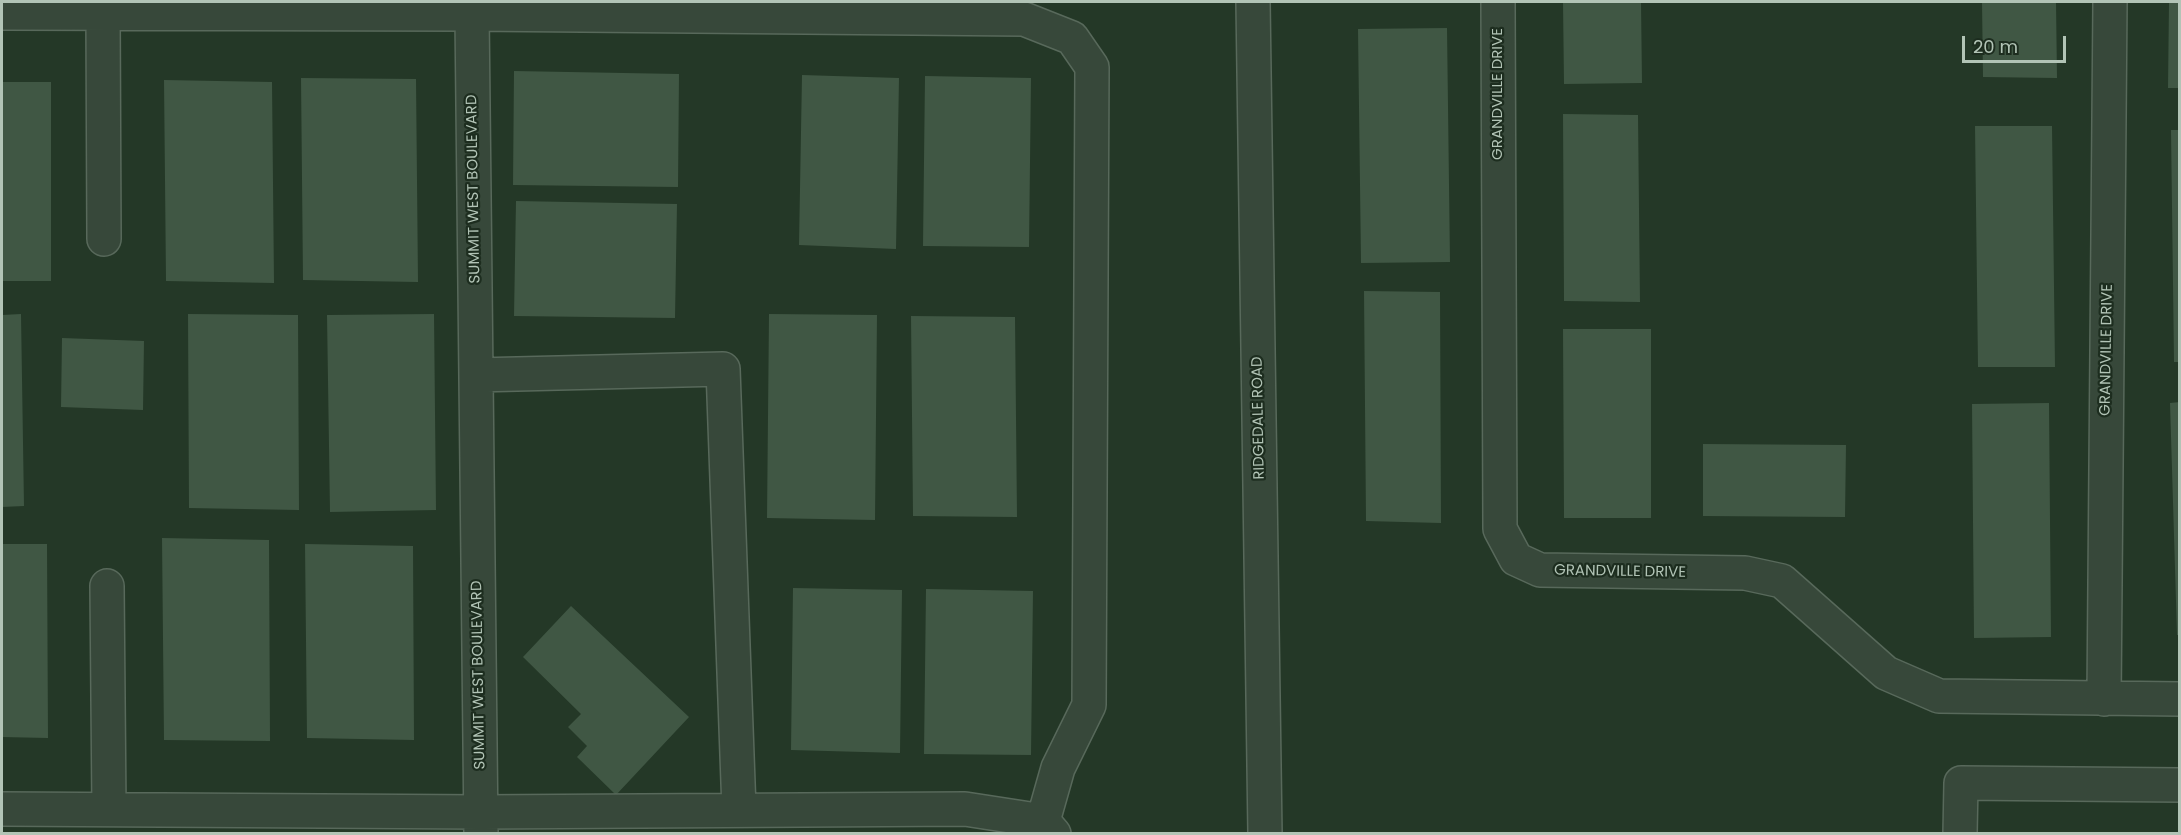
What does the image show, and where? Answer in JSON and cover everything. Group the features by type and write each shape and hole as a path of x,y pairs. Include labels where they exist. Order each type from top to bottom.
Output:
{"street":[{"name":"RIDGEDALE ROAD","path":"1253,2 1265,834"},
{"name":"GRANDVILLE DRIVE","path":"1498,2 1500,530 1516,559 1540,570 1745,573 1782,581 1886,673 1939,696 2180,699"},
{"name":"GRANDVILLE DRIVE","path":"2104,699 2110,2"},
{"path":"2,14 472,14 1024,19 1072,38 1092,67 1089,705 1058,768 1048,827 965,809 739,810 481,823 109,809 2,809"},
{"path":"103,14 104,239"},
{"name":"SUMMIT WEST BOULEVARD","path":"472,14 481,823"},
{"path":"476,375 723,369 739,810"},
{"path":"107,586 109,809"},
{"path":"1960,834 1961,783 2180,785"}],"building":[{"path":"1563,2 1641,2 1642,83 1564,84"},
{"path":"1982,2 2056,2 2057,78 1983,77"},
{"path":"2169,2 2180,2 2180,88 2168,88"},
{"path":"1447,28 1450,262 1361,263 1358,29"},
{"path":"514,71 679,74 678,187 513,185"},
{"path":"802,75 899,78 896,249 799,245"},
{"path":"925,76 1031,78 1029,247 923,246"},
{"path":"301,78 416,79 418,282 303,280"},
{"path":"164,80 272,82 274,283 166,281"},
{"path":"2,82 51,82 51,281 2,281"},
{"path":"1563,114 1638,115 1640,302 1564,301"},
{"path":"1975,126 2052,126 2055,367 1978,367"},
{"path":"2171,130 2180,130 2180,362 2174,362"},
{"path":"516,201 677,204 675,318 514,316"},
{"path":"1364,291 1440,292 1441,523 1366,521"},
{"path":"21,314 24,506 2,507 2,315"},
{"path":"188,314 298,315 299,510 189,508"},
{"path":"434,314 436,510 330,512 327,315"},
{"path":"769,314 877,315 875,520 767,518"},
{"path":"911,316 1015,317 1017,517 913,516"},
{"path":"1563,329 1651,329 1651,518 1564,518"},
{"path":"62,338 144,341 143,410 61,407"},
{"path":"2180,402 2180,635 2177,635 2170,403"},
{"path":"2049,403 2051,637 1974,638 1972,404"},
{"path":"1703,444 1846,445 1845,517 1703,516"},
{"path":"162,538 269,540 270,741 164,740"},
{"path":"2,544 47,544 48,738 2,737"},
{"path":"305,544 413,546 414,740 307,738"},
{"path":"793,588 902,590 900,753 791,750"},
{"path":"926,589 1033,591 1031,755 924,754"},
{"path":"571,606 689,717 616,795 577,757 587,746 568,727 581,714 523,657"}]}
